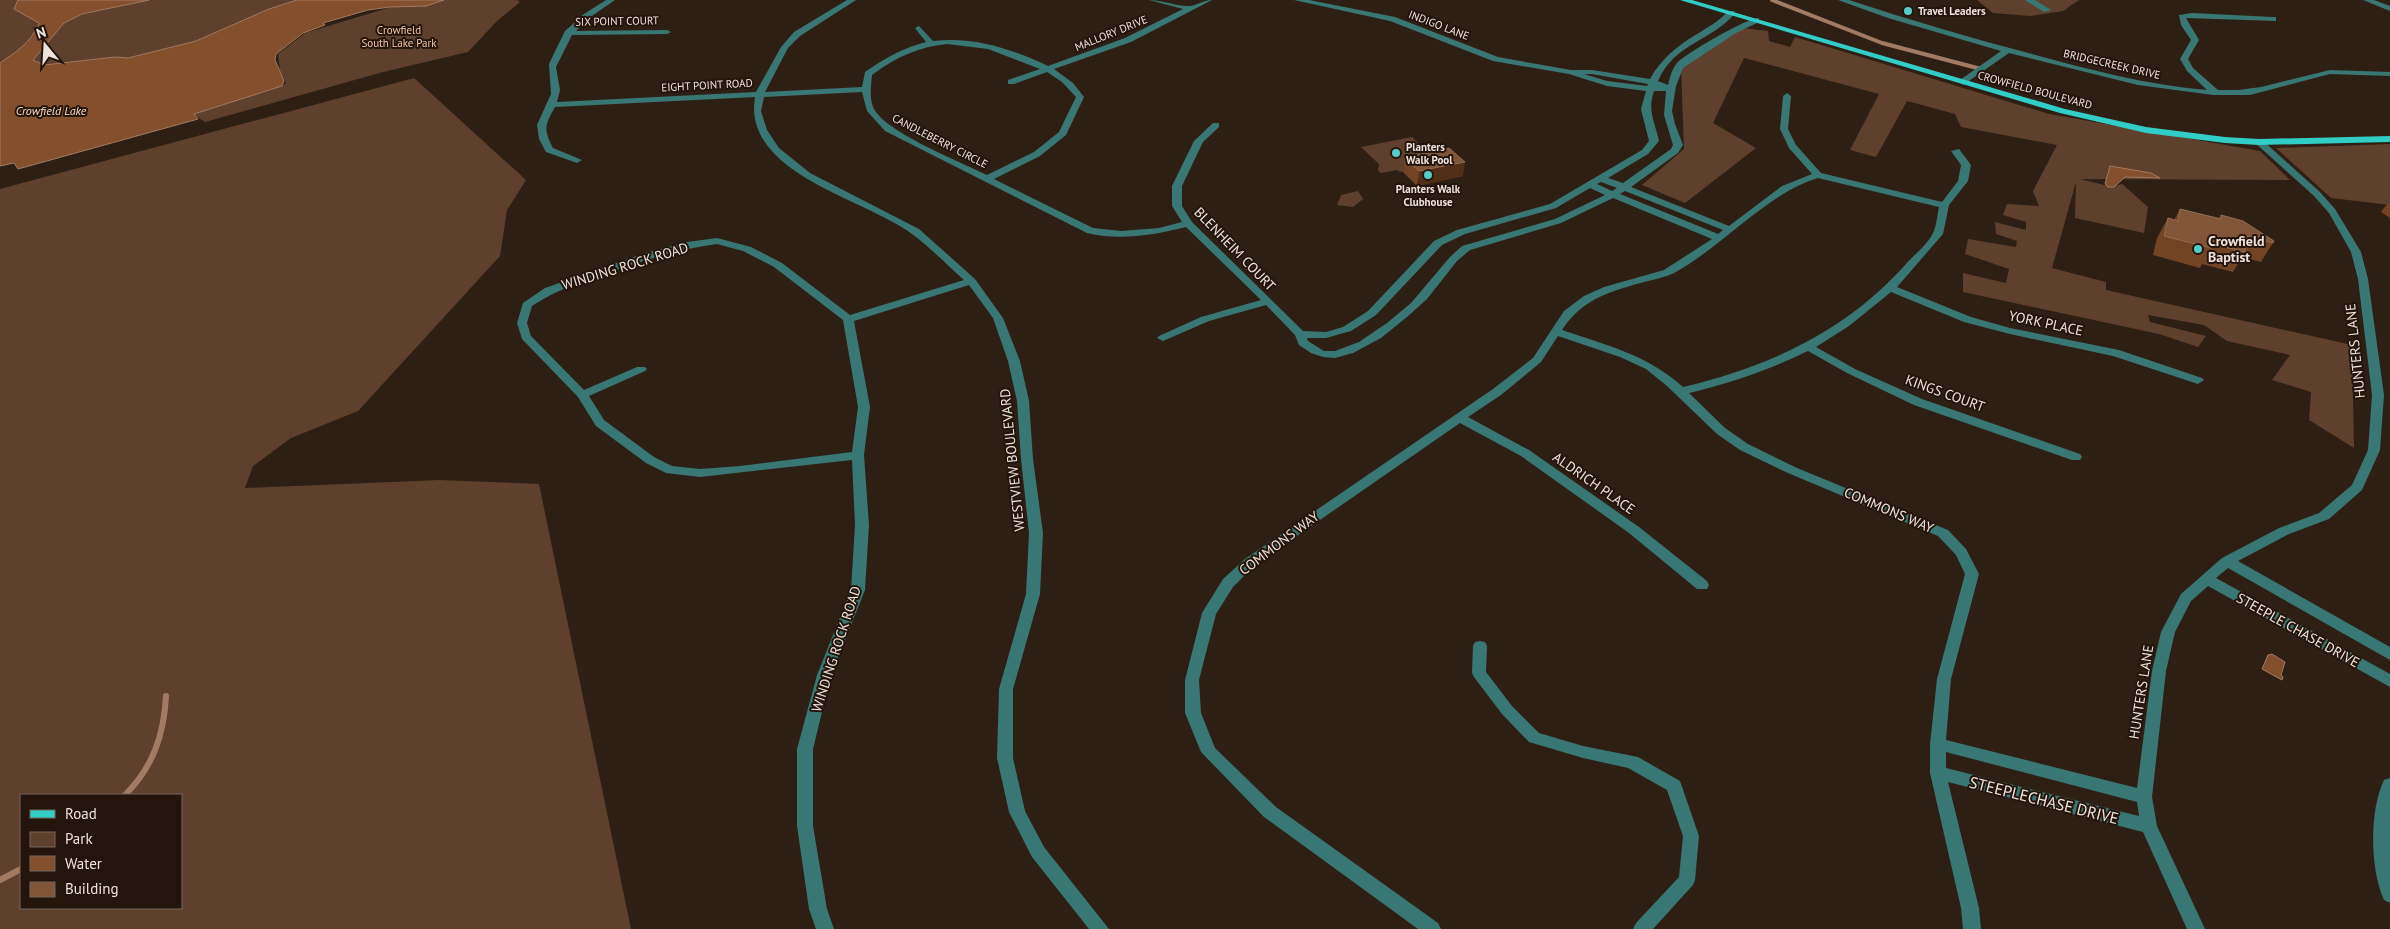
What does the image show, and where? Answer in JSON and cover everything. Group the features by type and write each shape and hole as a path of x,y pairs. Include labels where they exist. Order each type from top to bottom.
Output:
{"main road":[{"name":"CROWFIELD BOULEVARD","path":"1684,0 2064,111 2146,130 2225,140 2259,142 2390,139"}],"street":[{"path":"577,160 549,150 540,134 542,120 555,95 556,84 552,67 568,33 588,14 611,0"},
{"name":"WESTVIEW BOULEVARD","path":"852,0 797,34 784,47 760,93 757,111 764,130 776,150 807,175 915,231 971,280 998,318 1014,361 1023,401 1027,459 1036,533 1033,594 1006,689 1005,758 1017,812 1038,852 1100,929"},
{"path":"1153,0 1191,9"},
{"name":"MALLORY DRIVE","path":"1011,82 1128,40 1208,0"},
{"name":"INDIGO LANE","path":"1298,0 1392,19 1496,59 1571,72 1585,79 1651,85 1672,89"},
{"name":"BRIDGECREEK DRIVE","path":"1842,0 1892,17 2007,50 2142,85 2215,92 2264,90 2329,72 2390,74"},
{"path":"2029,0 2047,10"},
{"path":"2367,0 2390,9"},
{"path":"1300,334 1334,334 1364,318 1386,300 1438,242 1467,230 1553,206 1652,146 1654,136 1646,119 1645,108 1651,85 1660,66 1674,52 1725,20 1732,13"},
{"path":"2215,92 2190,68 2184,59 2195,40 2182,17 2192,15 2273,19"},
{"path":"1672,89 1676,69 1682,63 1733,31 1756,20"},
{"path":"918,28 931,43"},
{"name":"SIX POINT COURT","path":"568,33 667,32"},
{"name":"CANDLEBERRY CIRCLE","path":"988,178 1037,154 1062,133 1080,97 1072,84 1048,69 1006,50 980,44 931,43 892,57 868,74 866,89 868,108 875,118 888,128 988,178 1058,216 1091,231 1121,234 1159,231 1188,224"},
{"path":"1963,82 2007,50"},
{"name":"EIGHT POINT ROAD","path":"550,105 866,89"},
{"name":"BLENHEIM COURT","path":"1216,125 1199,141 1176,186 1177,206 1188,224 1300,334 1303,343 1323,354 1345,352 1370,340 1400,318 1424,296 1458,254 1466,248 1558,221 1614,194 1665,159 1678,145 1671,128 1668,111 1672,89"},
{"path":"1788,96 1784,129 1792,146 1818,176"},
{"name":"HUNTERS LANE","path":"2196,929 2149,826 2144,797 2158,671 2168,632 2186,598 2227,561 2284,531 2324,516 2357,487 2374,450 2378,395 2363,279 2356,252 2342,224 2327,206 2259,142"},
{"path":"1679,392 1724,381 1775,364 1808,347 1845,324 1890,288 1938,234 1944,206 1963,181 1966,165 1956,151"},
{"name":"COMMONS WAY","path":"1432,929 1270,812 1209,752 1193,713 1192,680 1209,614 1228,583 1250,562 1299,527 1497,392 1537,360 1568,313 1588,298 1608,289 1668,272 1731,230 1786,188 1804,179 1818,176 1837,178 1944,206"},
{"path":"1601,178 1731,230"},
{"path":"1590,185 1719,238"},
{"path":"1510,218 1527,230"},
{"path":"1467,230 1483,242"},
{"name":"WINDING ROCK ROAD","path":"826,929 818,909 805,826 805,749 824,675 858,590 862,524 858,455 864,407 848,319 815,291 778,265 747,249 717,242 687,245 658,253 548,290 527,305 522,323 526,337 582,395 600,423 650,460 670,470 700,473 740,470 858,455"},
{"path":"848,319 971,280"},
{"name":"YORK PLACE","path":"1890,288 1940,310 1977,323 2034,338 2103,350 2150,362 2198,380"},
{"path":"1163,338 1205,319 1266,302"},
{"name":"COMMONS WAY","path":"1556,332 1632,358 1660,374 1710,423 1742,446 1792,470 1943,533 1961,552 1972,574 1944,680 1938,744 1938,773 1970,908 1972,929"},
{"name":"KINGS COURT","path":"1808,347 1851,371 1918,402 2076,457"},
{"path":"582,395 641,369"},
{"name":"ALDRICH PLACE","path":"1460,418 1525,453 1634,530 1702,585"},
{"name":"STEEPLE CHASE DRIVE","path":"2227,561 2390,654"},
{"name":"STEEPLE CHASE DRIVE","path":"2206,579 2390,681"},
{"path":"1480,646 1479,673 1507,710 1534,738 1583,752 1632,762 1674,786 1691,836 1687,880 1642,929"},
{"name":"STEEPLECHASE DRIVE","path":"1938,744 2144,797"},
{"name":"STEEPLECHASE DRIVE","path":"1938,773 2149,826"},
{"path":"2390,785 2384,806 2387,878 2390,895"}],"green space":[{"path":"0,0 18,0 14,9 39,23 28,41 18,51 0,63"},
{"path":"149,0 297,0 269,9 196,41 128,58 115,57 44,65 33,60 64,23 82,14"},
{"name":"Crowfield South Lake Park","path":"431,0 517,0 520,2 497,21 468,52 383,72 205,122 193,114 282,86 286,83 280,72 278,54 305,33 401,4"},
{"path":"1977,0 2079,0 2063,11 2030,16 1993,13"},
{"path":"1742,28 1768,31 1769,41 1790,47 1795,37 2049,114 2260,151 2290,180 2080,179 2112,187 2122,184 2148,207 2144,233 2075,218 2076,182 2052,268 2106,282 2106,290 2352,345 2354,448 2309,420 2311,392 2272,380 2290,355 2227,341 2204,325 2148,315 2150,322 2206,336 2198,347 2159,334 1963,292 1963,273 2006,283 2009,269 1965,254 1968,239 2016,247 2017,241 1996,234 1995,222 2026,230 2026,222 2003,215 2007,204 2039,206 2033,191 2057,145 1961,127 1955,114 1907,101 1876,157 1850,150 1879,94 1744,58 1713,123 1756,148 1685,203 1642,185 1684,149 1681,67"},
{"path":"414,78 526,180 507,210 500,256 358,411 291,438 253,466 245,488 439,480 539,484 631,929 0,929 0,189"},
{"name":"Planters Walk Pool","path":"1412,137 1421,146 1417,147 1433,161 1445,163 1400,172 1397,170 1381,173 1378,171 1379,164 1361,147"},
{"path":"2390,144 2390,205 2331,198 2276,148"},
{"path":"1358,191 1363,199 1353,207 1337,205 1341,195"}],"water":[{"name":"Crowfield Lake","path":"18,0 149,0 82,14 64,23 33,60 44,65 115,57 128,58 196,41 269,9 297,0 444,0 426,6 368,10 323,23 325,25 303,33 276,54 275,60 284,81 282,86 194,114 198,119 18,169 14,163 0,166 0,63 18,51 28,41 39,23 14,9"},
{"path":"2110,166 2151,173 2160,178 2125,177 2114,187 2108,187 2105,184"},
{"path":"2272,654 2285,662 2281,675 2283,677 2282,680 2262,669 2268,655"}],"building":[{"path":"1449,148 1465,162 1419,171 1404,158"},
{"path":"2180,209 2221,219 2221,215 2243,221 2274,241 2273,243 2246,236 2245,252 2212,244 2211,248 2164,236 2168,218 2178,221"}],"waterway":[{"path":"1772,0 1882,43 1981,69"},
{"path":"126,794 143,773 155,750 163,724 166,696"},
{"path":"0,880 20,870"}],"place":[{"name":"Travel Leaders","path":"1908,11"},
{"name":"Planters Walk Pool","path":"1396,153"},
{"name":"Planters Walk Clubhouse","path":"1428,175"},
{"name":"Crowfield Baptist","path":"2198,249"}]}
